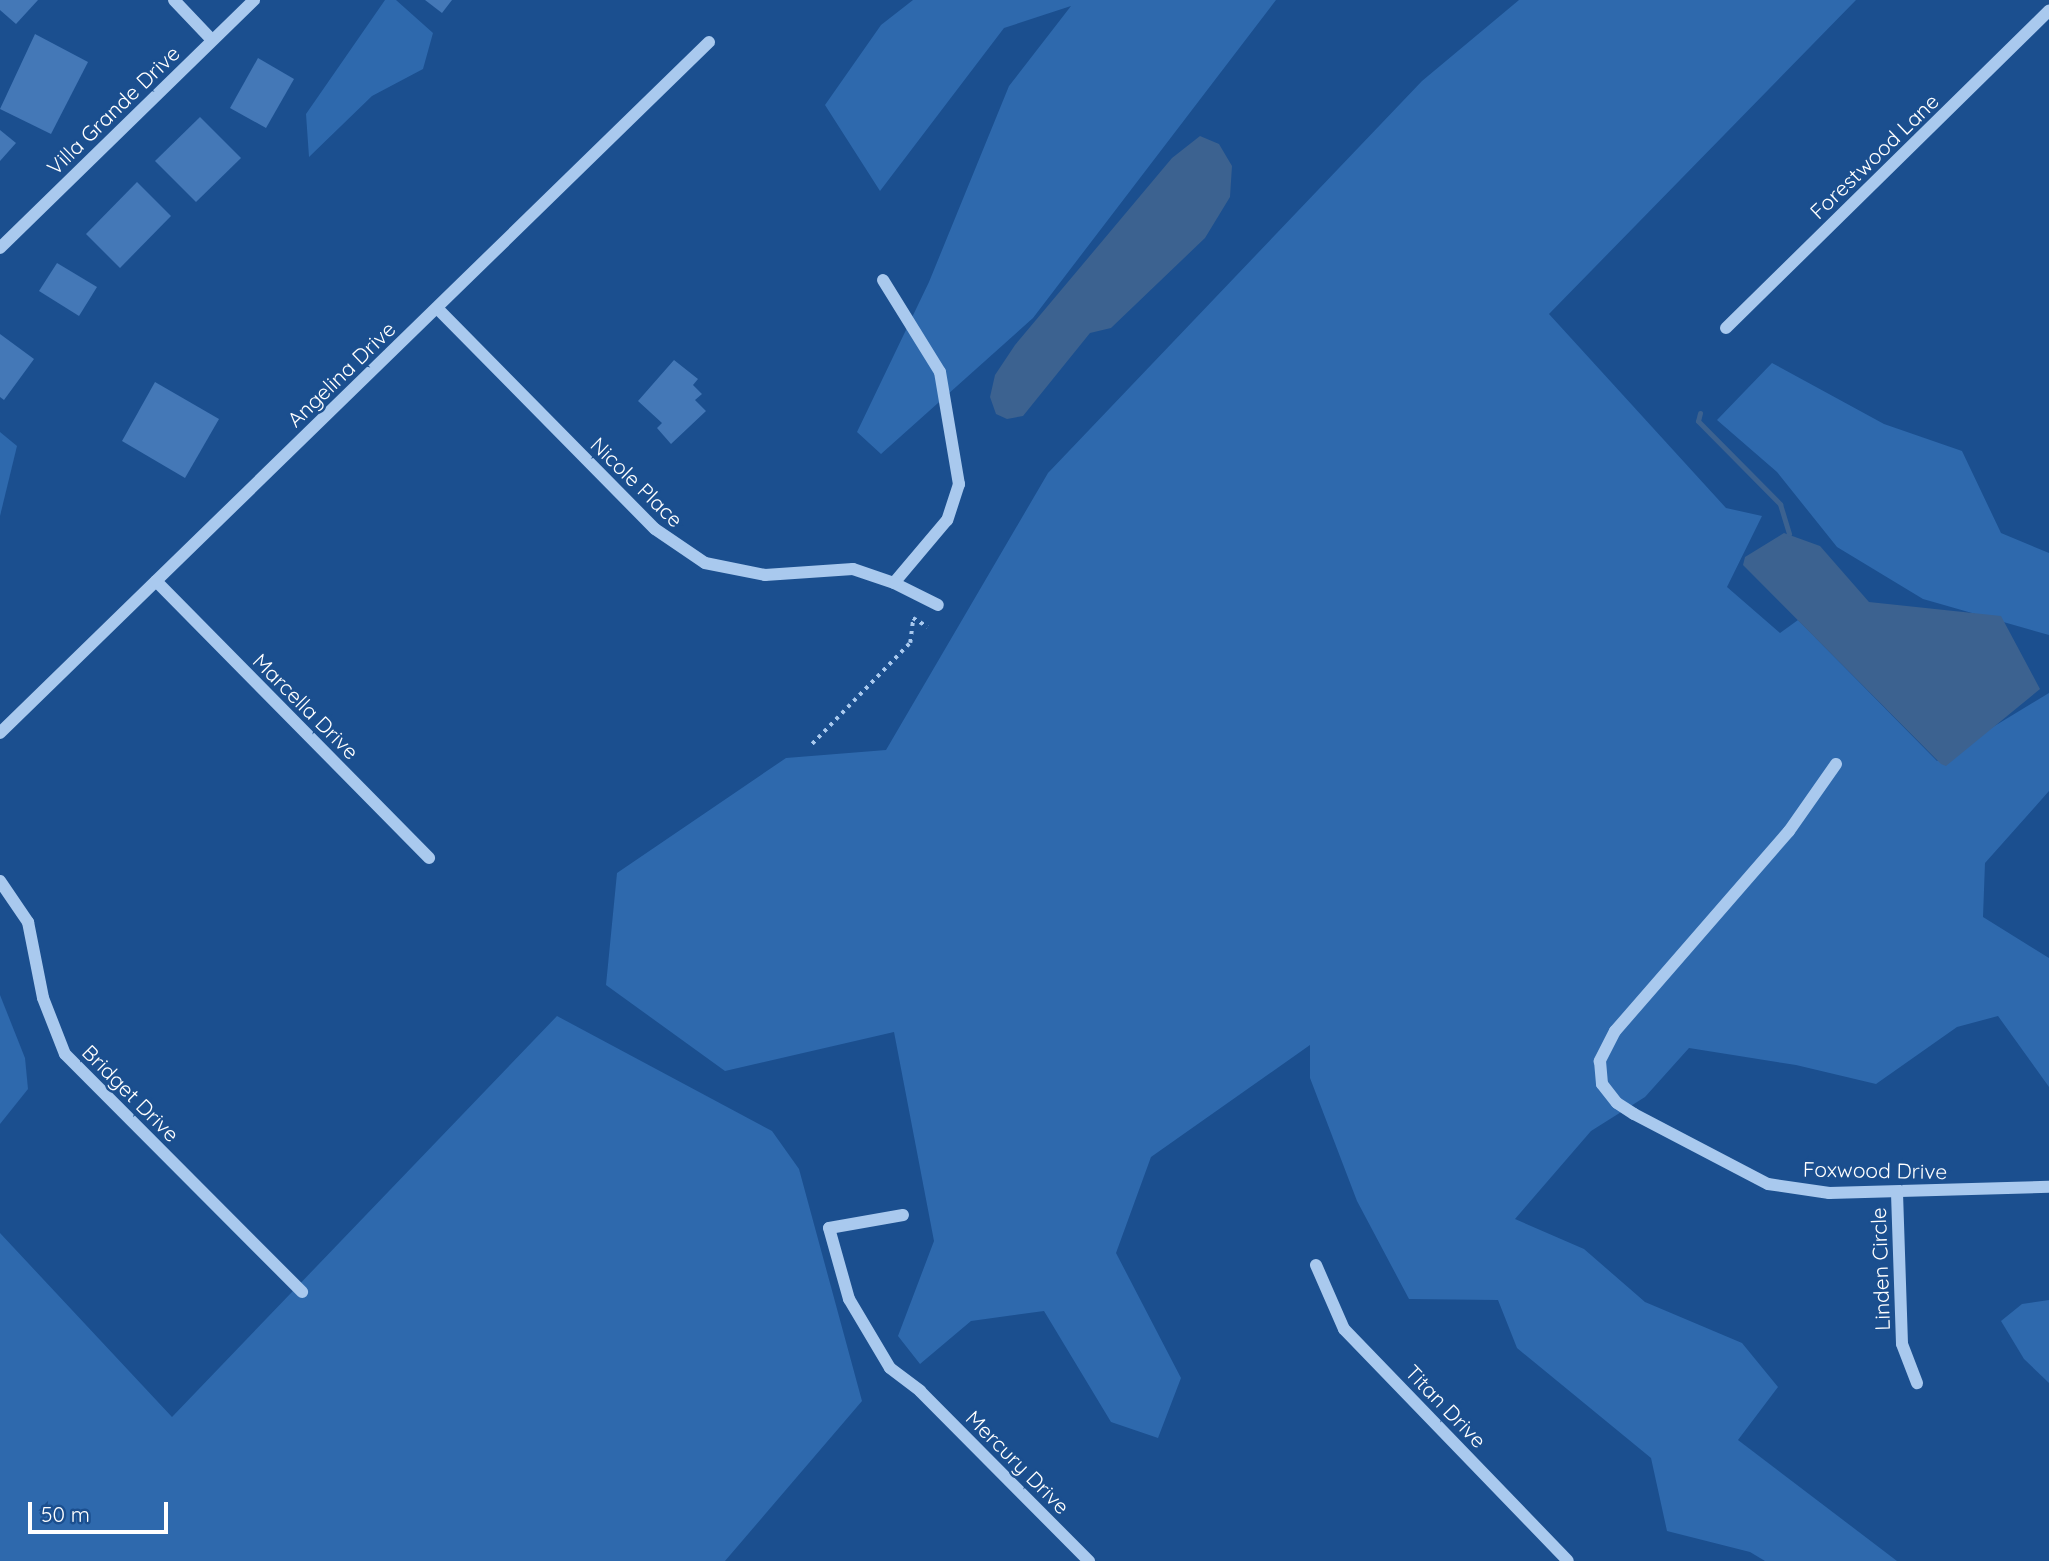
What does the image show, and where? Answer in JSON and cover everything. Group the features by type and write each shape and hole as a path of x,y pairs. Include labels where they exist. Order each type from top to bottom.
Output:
{"street":[{"path":"174,0 212,40"},
{"name":"Villa Grande Drive","path":"0,248 254,0"},
{"name":"Forestwood Lane","path":"1726,328 2049,11"},
{"name":"Angelina Drive","path":"0,733 709,42"},
{"path":"883,280 940,372 959,484 947,520 894,583"},
{"name":"Nicole Place","path":"436,308 654,529 705,563 765,575 853,569 894,583 939,605"},
{"name":"Marcella Drive","path":"156,581 429,858"},
{"name":"Foxwood Drive","path":"1836,764 1789,831 1615,1031 1600,1062 1602,1084 1617,1103 1634,1114 1768,1184 1829,1193 2049,1187"},
{"name":"Bridget Drive","path":"0,881 28,922 43,998 65,1054 302,1292"},
{"name":"Linden Circle","path":"1897,1193 1902,1344 1917,1383"},
{"name":"Mercury Drive","path":"902,1215 829,1228 849,1299 890,1368 920,1391 1089,1561"},
{"name":"Titan Drive","path":"1316,1265 1344,1329 1568,1561"}],"path":[{"path":"813,744 909,643 913,618 928,627"}],"shaded area":[{"path":"385,0 396,0 433,33 423,69 372,96 309,157 306,114"},
{"path":"913,0 1276,0 1033,318 881,454 857,432 929,282 1009,86 1071,6 1004,28 880,191 825,105 881,25"},
{"path":"1519,0 1856,0 1549,314 1726,508 1762,516 1727,587 1780,633 1798,620 1937,761 2049,693 2049,791 1985,863 1983,917 2049,958 2049,1087 1998,1016 1957,1027 1876,1084 1796,1065 1689,1048 1645,1097 1591,1131 1515,1219 1584,1249 1645,1302 1742,1343 1778,1387 1738,1440 1897,1561 1765,1561 1750,1552 1667,1531 1651,1458 1517,1348 1498,1300 1409,1299 1357,1201 1310,1078 1310,1045 1151,1157 1116,1253 1181,1378 1158,1438 1111,1422 1044,1311 971,1321 920,1364 898,1336 934,1241 894,1032 725,1071 606,985 617,873 786,758 886,750 1048,473 1422,81"},
{"path":"1200,136 1219,144 1232,166 1230,197 1205,238 1111,328 1090,333 1023,416 1007,419 996,414 990,397 995,375 1015,345 1172,158"},
{"path":"1772,363 1884,424 1962,451 2001,533 2049,553 2049,635 1923,599 1837,547 1777,472 1717,420"},
{"path":"0,432 17,446 0,516"},
{"path":"1784,533 1820,546 1869,602 2001,616 2040,689 1946,766 1941,764 1743,565 1745,557"},
{"path":"0,995 25,1058 28,1089 0,1124"},
{"path":"557,1016 772,1131 799,1169 862,1401 725,1561 0,1561 0,1233 172,1417"},
{"path":"2049,1300 2049,1383 2024,1359 2001,1321 2022,1304"}],"building":[{"path":"0,0 38,0 16,24 0,10"},
{"path":"425,0 452,0 442,13"},
{"path":"35,34 88,62 51,134 0,109"},
{"path":"258,58 294,79 266,128 230,108"},
{"path":"200,117 241,158 196,202 155,161"},
{"path":"0,130 16,143 0,161"},
{"path":"137,182 171,216 120,268 86,234"},
{"path":"57,263 97,287 79,316 39,291"},
{"path":"0,334 34,359 4,400 0,397"},
{"path":"674,360 698,379 693,385 702,394 695,400 706,411 671,444 657,428 662,423 638,401"},
{"path":"155,382 219,419 185,478 122,441"}],"waterway":[{"path":"1700,413 1698,421 1780,504 1789,534"}]}
